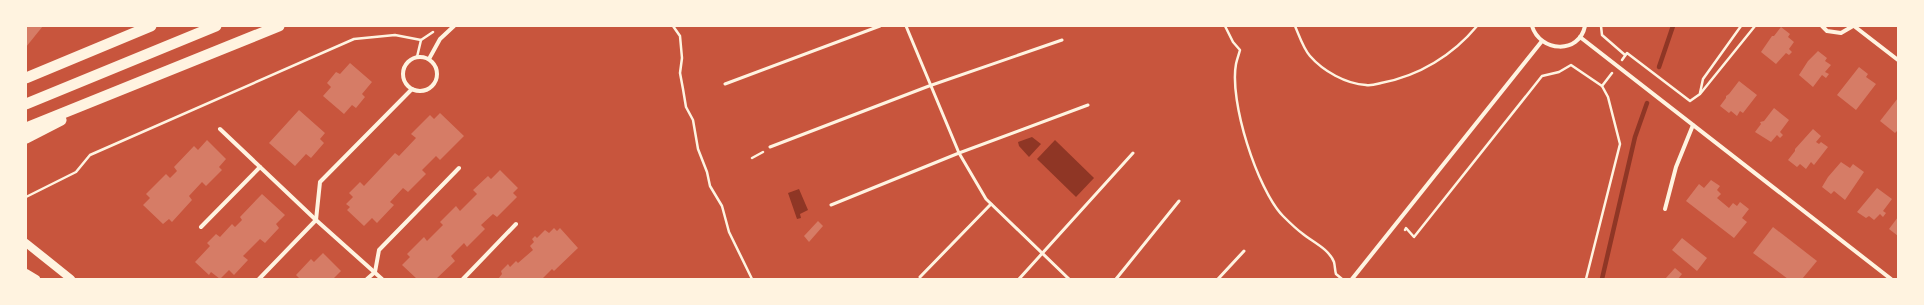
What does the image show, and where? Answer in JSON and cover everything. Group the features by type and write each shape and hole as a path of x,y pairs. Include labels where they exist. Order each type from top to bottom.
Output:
{"highway":[{"path":"26,78 151,26"},
{"path":"26,104 216,26"},
{"path":"26,128 279,26"},
{"path":"26,138 125,87"}],"main road":[{"path":"26,243 71,279"},
{"path":"26,273 36,279"}],"street":[{"path":"429,59 440,39 454,26"},
{"path":"1532,26 1536,35 1542,41 1557,48 1570,44 1580,37 1585,26"},
{"path":"1822,26 1828,31 1841,33 1853,26 1898,60"},
{"path":"1580,37 1891,279"},
{"path":"1352,279 1542,41"},
{"path":"417,57 429,59 436,67 437,79 434,84 424,91 412,89 407,85 402,73 407,62 417,57"},
{"path":"259,279 316,220 320,182 412,89"},
{"path":"1665,209 1676,167 1693,125"},
{"path":"220,129 316,220 382,279"},
{"path":"201,227 260,167"},
{"path":"368,279 375,272 379,250 459,168"},
{"path":"463,279 516,224"}],"lane":[{"path":"725,84 880,26"},
{"path":"906,26 959,153 986,199 1069,279"},
{"path":"770,147 930,86 1062,40"},
{"path":"831,205 959,153 1088,105"},
{"path":"1020,279 1133,153"},
{"path":"1116,279 1180,201"},
{"path":"920,277 991,204"},
{"path":"1218,279 1244,251"}],"path":[{"path":"673,26 680,36 682,58 680,72 686,107 693,120 698,149 707,172 710,186 722,206 730,232 752,279"},
{"path":"1225,26 1233,42 1240,50 1235,65 1236,88 1247,147 1252,162 1282,215 1303,235 1316,242 1334,261 1336,274 1342,279"},
{"path":"1295,26 1309,55 1328,72 1348,81 1367,85 1394,80 1424,69 1452,51 1477,26"},
{"path":"1601,26 1602,35 1626,55 1627,53 1690,101 1700,94 1755,26"},
{"path":"1700,94 1703,79 1742,26"},
{"path":"417,57 421,40 436,30"},
{"path":"26,197 76,172 90,155 354,39 395,34 421,40"},
{"path":"1602,86 1626,55"},
{"path":"1402,234 1406,228 1414,237 1542,76 1559,72 1571,65 1602,86 1608,97 1620,144 1586,279"},
{"path":"752,158 770,147"}],"shaded area":[{"path":"1032,137 1041,144 1029,157 1019,146 1018,142"},
{"path":"1055,140 1094,178 1076,197 1037,159"},
{"path":"799,189 808,210 800,214 801,218 797,219 788,193"}],"building":[{"path":"26,26 43,26 26,47"},
{"path":"1781,27 1790,34 1788,37 1794,42 1789,49 1792,52 1789,55 1786,53 1776,64 1761,52 1772,36 1774,36"},
{"path":"1818,51 1827,58 1825,61 1831,65 1825,72 1829,74 1826,78 1822,75 1813,87 1799,75 1808,61"},
{"path":"350,63 372,82 362,94 365,97 356,108 352,105 344,114 323,96 331,87 327,83 336,72 340,74"},
{"path":"1859,67 1868,74 1866,77 1876,84 1856,110 1837,95"},
{"path":"1739,81 1757,95 1743,113 1740,111 1737,116 1731,111 1729,113 1720,106 1726,96"},
{"path":"1898,98 1898,130 1895,133 1880,121"},
{"path":"1774,108 1789,120 1780,132 1783,135 1780,138 1777,135 1771,142 1755,132 1761,124 1760,122 1764,121"},
{"path":"299,110 325,133 320,139 324,143 311,158 306,154 295,166 269,143"},
{"path":"440,113 464,136 440,160 436,156 422,170 426,174 408,192 403,188 390,202 394,205 377,223 372,218 364,226 347,210 350,207 346,204 353,197 349,193 360,182 364,186 395,153 399,156 416,138 411,134 430,115 434,119"},
{"path":"1813,129 1821,136 1816,142 1819,144 1821,142 1828,147 1814,165 1811,162 1806,169 1800,164 1797,167 1788,160 1795,149"},
{"path":"207,140 226,159 219,167 222,170 206,186 202,182 189,196 192,200 172,222 169,219 163,224 143,205 150,198 146,194 166,174 170,178 177,171 174,167 194,146 198,150"},
{"path":"1841,162 1850,168 1853,164 1864,172 1845,200 1834,191 1831,194 1822,187 1828,177"},
{"path":"500,170 518,188 513,193 517,197 497,217 493,214 481,225 485,229 467,247 464,243 451,256 455,261 436,279 417,279 402,265 410,257 407,254 424,237 427,241 443,225 440,222 456,206 460,211 477,194 473,190 488,176 491,179"},
{"path":"1711,180 1720,186 1717,190 1721,194 1717,198 1729,208 1733,203 1737,206 1740,202 1749,209 1742,218 1747,222 1734,238 1686,201 1699,184 1704,188"},
{"path":"1877,188 1892,199 1883,211 1886,213 1883,217 1880,214 1874,220 1869,216 1866,218 1857,212"},
{"path":"262,194 285,215 276,224 279,228 265,243 260,239 243,256 248,260 234,275 229,270 220,279 211,272 209,275 195,262 210,246 207,243 216,234 220,237 232,224 235,227 242,220 240,217"},
{"path":"1898,217 1898,236 1889,229"},
{"path":"818,221 823,226 809,242 804,236"},
{"path":"1773,227 1817,261 1802,279 1788,279 1753,253"},
{"path":"554,228 557,231 560,228 578,248 554,271 552,269 542,279 498,279 502,274 501,271 508,264 510,267 516,261 518,263 533,250 530,246 534,242 532,239 535,236 537,238 545,230 549,233"},
{"path":"1682,238 1707,258 1697,271 1672,250"},
{"path":"323,253 341,271 333,279 300,279 296,275 311,259 314,262"},
{"path":"1675,268 1682,274 1678,279 1665,279"}],"waterway":[{"path":"1659,67 1673,26"},
{"path":"1602,279 1635,137 1647,103"}]}
